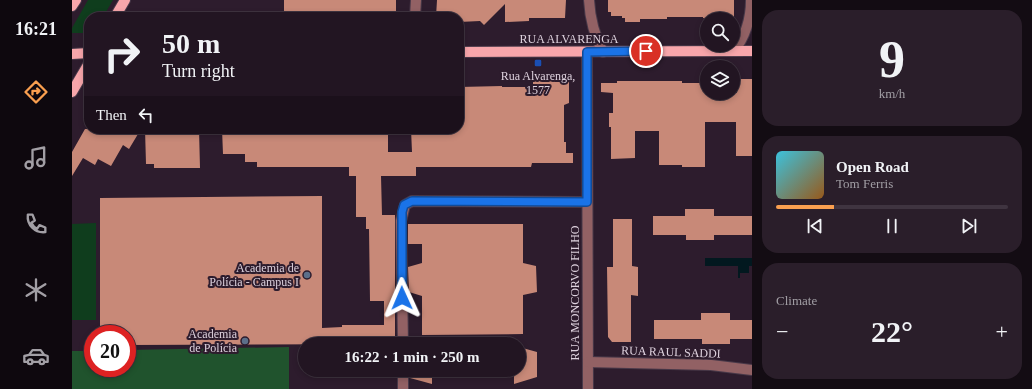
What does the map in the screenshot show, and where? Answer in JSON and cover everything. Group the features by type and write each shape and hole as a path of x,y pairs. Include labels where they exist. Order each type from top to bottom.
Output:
{"main road":[{"path":"72,6 76,0"},
{"path":"118,12 125,0"},
{"name":"RUA ALVARENGA","path":"464,52 700,51"},
{"name":"RUA ALVARENGA","path":"740,51 752,51"},
{"path":"72,54 84,53"},
{"path":"72,92 84,72"}],"street":[{"path":"416,0 416,12"},
{"path":"589,0 590,20 596,38 603,52"},
{"path":"740,42 746,30 751,10 751,0"},
{"name":"RUA MONCORVO FILHO","path":"587,52 588,389"},
{"path":"403,337 402,221 404,205 412,201 587,202"},
{"name":"RUA RAUL SADDI","path":"588,362 711,365 752,370"},
{"path":"403,377 403,389"}],"green space":[{"path":"88,0 113,0 106,12 84,12 84,33 72,33 72,28"},
{"path":"96,223 96,320 72,320 72,224"},
{"path":"289,347 289,389 72,389 72,351 84,351 84,377 136,377 136,350"}],"water":[{"path":"705,258 752,258 752,266 749,266 749,273 740,273 740,278 738,278 738,266 705,266"}],"building":[{"path":"284,0 396,0 396,12 284,12"},
{"path":"437,0 566,0 565,18 529,18 529,21 505,22 505,4 484,25 480,21 464,22 464,12 436,12"},
{"path":"608,0 734,0 734,12 700,12 700,17 667,17 667,19 640,19 640,22 625,22 625,18 622,18 622,16 611,16 611,12 608,12"},
{"path":"740,79 752,79 752,156 736,156 736,122 705,122 705,167 659,165 659,131 635,131 635,158 611,159 611,127 609,127 609,113 613,113 613,93 601,92 601,83 617,83 617,81 682,81 682,83 700,83 700,100 740,100"},
{"path":"533,81 569,81 569,103 564,105 564,142 566,142 566,153 573,153 573,163 532,163 531,167 416,167 416,176 381,176 382,215 395,215 395,337 298,337 298,344 136,345 136,325 100,325 100,198 322,196 322,328 342,327 342,325 384,325 384,301 370,301 369,229 366,229 366,217 356,217 356,176 349,176 349,167 257,167 257,162 245,162 245,154 223,154 222,134 388,134 388,152 412,152 411,134 464,134 464,87 533,87"},
{"path":"84,131 84,134 138,134 129,149 123,145 111,166 98,159 95,165 83,158 72,176 72,152"},
{"path":"145,134 199,134 200,168 154,168 154,164 146,164"},
{"path":"685,209 714,209 714,216 752,216 752,235 714,235 714,240 686,240 686,235 653,235 653,216 685,216"},
{"path":"613,219 632,219 632,266 638,267 638,296 631,295 631,342 612,342 608,337 607,267 613,267"},
{"path":"408,224 523,224 523,263 536,266 537,292 523,295 523,334 422,335 422,296 409,292 408,267 422,263 422,244 408,244"},
{"path":"701,313 730,313 730,320 752,320 752,339 730,339 730,344 702,344 702,339 654,339 654,320 701,320"},
{"path":"526,349 537,352 537,377 514,384 514,377 526,377"},
{"path":"432,377 432,384 410,378"}],"place":[{"name":"Rua Alvarenga, 1577","path":"538,63"},
{"name":"Academia de Polícia - Campus I","path":"307,275"},
{"name":"Academia de Polícia","path":"245,341"}],"route":[{"path":"402,298 402,212 404,205 412,201 587,202 587,52 646,51"}]}
